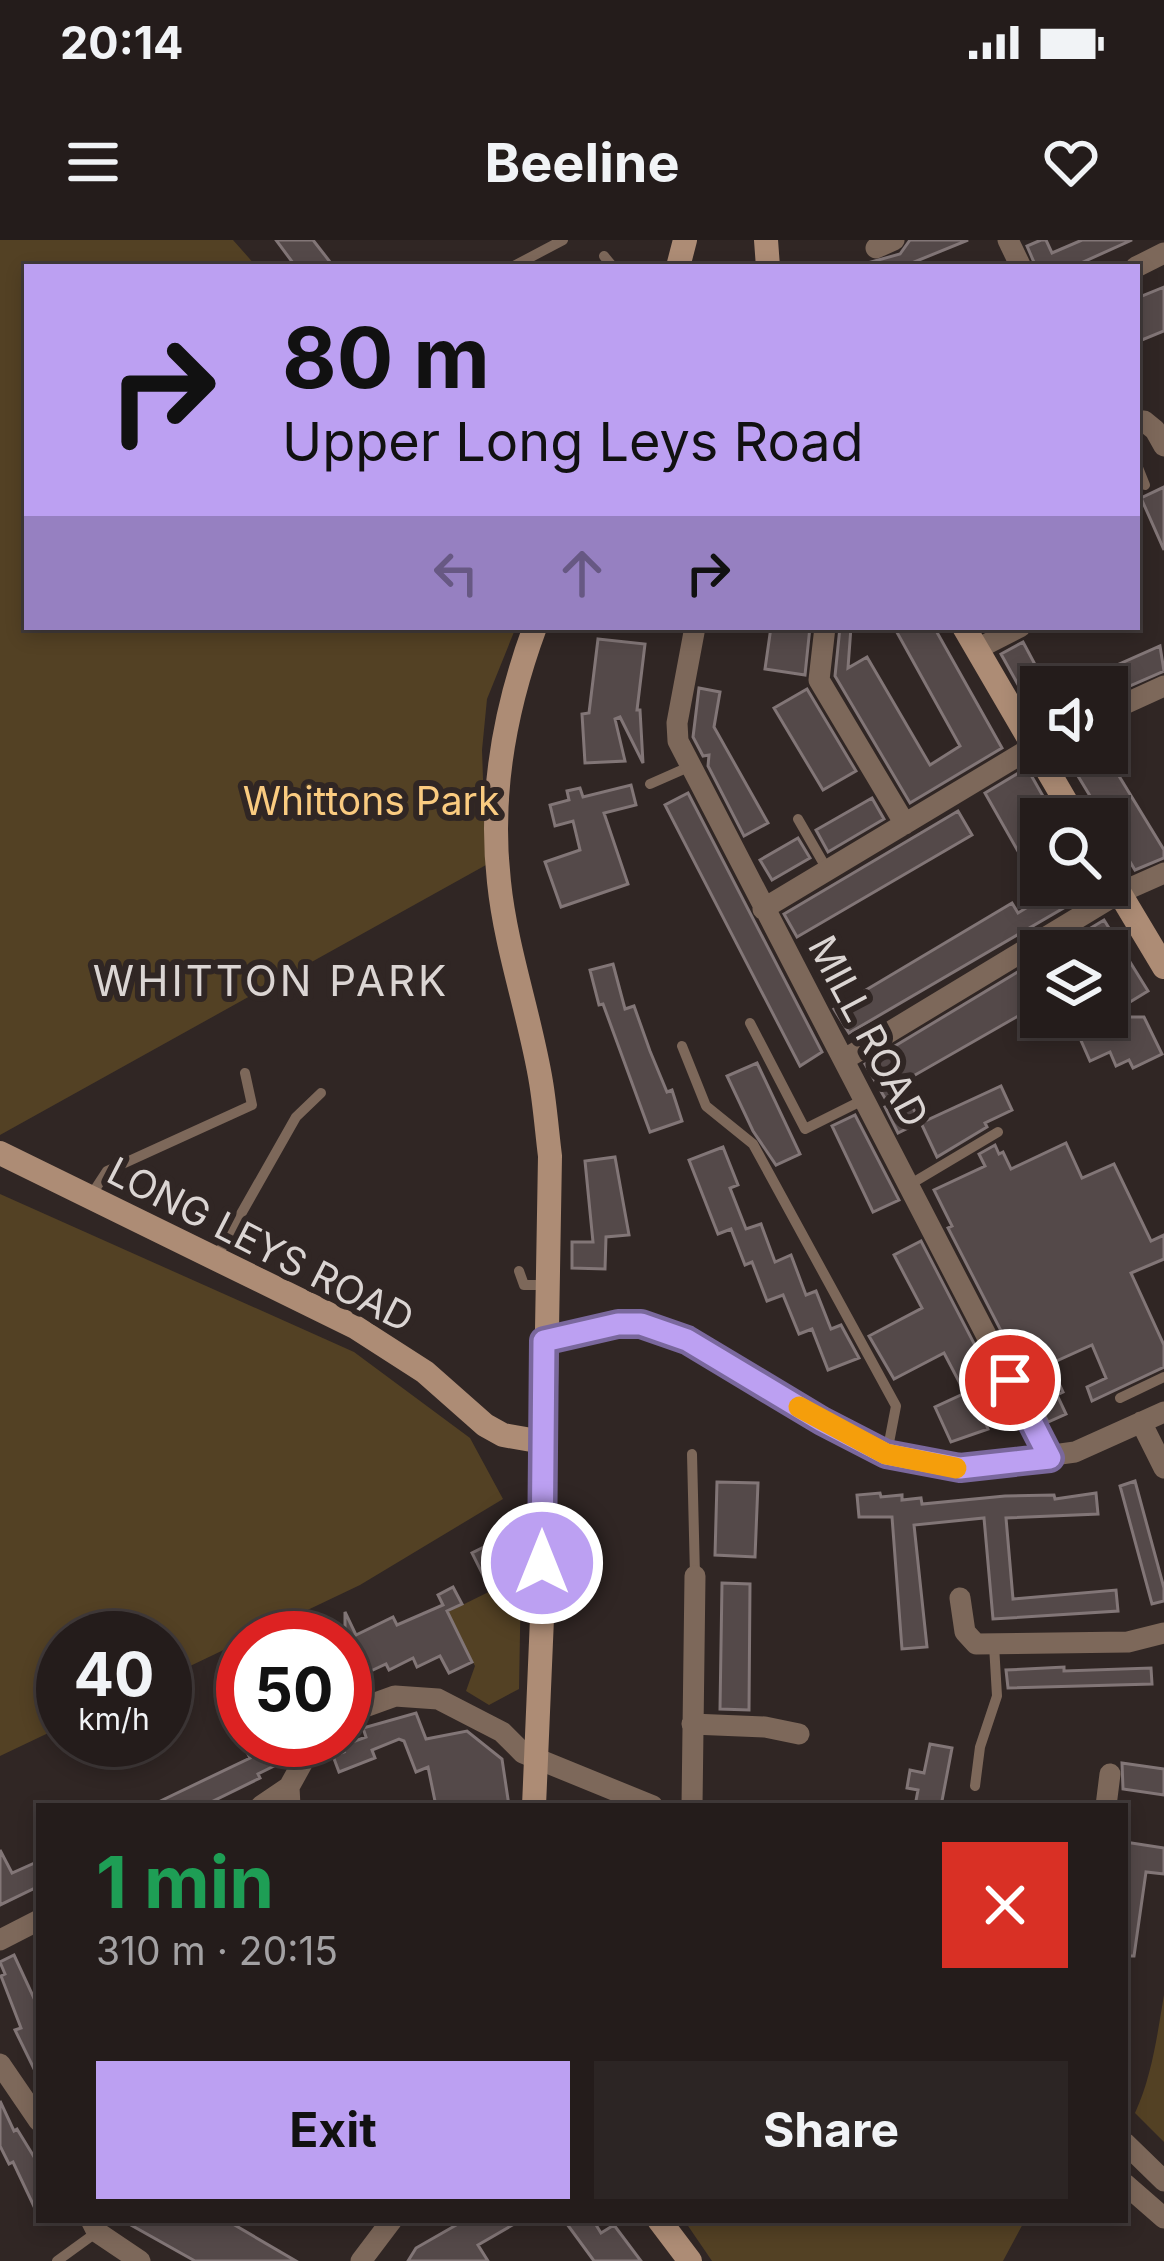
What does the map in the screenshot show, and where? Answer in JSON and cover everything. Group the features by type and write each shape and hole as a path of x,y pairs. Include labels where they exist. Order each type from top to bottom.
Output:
{"main road":[{"path":"534,630 501,748 496,833 503,916 542,1083 550,1156 534,1803"},
{"path":"970,638 1020,717"},
{"path":"1127,906 1164,967"},
{"name":"LONG LEYS ROAD","path":"0,1153 400,1354 496,1432 543,1442"},
{"path":"661,2223 690,2261"}],"street":[{"path":"1140,421 1155,430 1164,446"},
{"name":"MILL ROAD","path":"694,630 677,723 678,741 1050,1458"},
{"path":"825,630 818,680 905,824"},
{"path":"970,638 1006,630"},
{"path":"1128,702 1164,686"},
{"path":"763,909 1020,754"},
{"path":"1128,880 1164,873"},
{"path":"845,1059 1078,906"},
{"path":"544,1341 618,1324 656,1328 687,1340 886,1454 960,1468 1082,1450 1164,1412"},
{"path":"1141,1422 1164,1468"},
{"path":"692,1803 695,1576"},
{"path":"960,1598 968,1640 994,1645 1142,1641 1164,1633"},
{"path":"372,1704 416,1694 438,1700 502,1732 523,1753 646,1803"},
{"path":"502,1732 536,1718"},
{"path":"692,1724 764,1727 799,1734"},
{"path":"290,1796 303,1767"},
{"path":"1106,1803 1110,1774"},
{"path":"0,1940 36,1922"},
{"path":"0,2064 36,2117"},
{"path":"1128,2146 1164,2181"},
{"path":"1128,2188 1164,2218"},
{"path":"362,2261 387,2223"},
{"path":"94,2226 140,2261"}],"lane":[{"path":"518,264 563,240"},
{"path":"1140,472 1145,485"},
{"path":"650,784 691,766"},
{"path":"798,819 828,871"},
{"path":"750,1023 805,1129 865,1099"},
{"path":"682,1046 706,1106 753,1144 896,1406 886,1454"},
{"path":"90,1196 107,1171 252,1105 245,1073"},
{"path":"216,1258 296,1118 321,1093"},
{"path":"909,1185 998,1132"},
{"path":"519,1271 524,1285 547,1285"},
{"path":"1120,1398 1164,1377"},
{"path":"692,1454 695,1576"},
{"path":"975,1786 980,1747 998,1696 994,1645"},
{"path":"57,2261 94,2226"}],"green space":[{"name":"Whittons Park","path":"0,240 233,240 254,264 24,264 24,630 515,630 487,699 482,750 486,865 0,1135"},
{"path":"0,1194 354,1352 470,1438 503,1499 360,1585 305,1611 216,1611 216,1654 192,1665 192,1611 36,1611 36,1739 0,1756"},
{"path":"521,1576 519,1689 489,1705 466,1691 475,1666 448,1612"},
{"path":"1164,1995 1164,2142 1135,2113 1150,2070"},
{"path":"686,2223 1023,2223 1003,2261 712,2261"}],"building":[{"path":"276,240 313,240 332,264 294,264"},
{"path":"910,240 968,240 909,264 864,264 900,254"},
{"path":"1046,240 1052,253 1082,240 1132,240 1079,264 1035,264 1027,246"},
{"path":"1164,287 1164,331 1140,341 1140,297"},
{"path":"1164,487 1164,550 1141,498"},
{"path":"771,630 810,630 805,675 765,669"},
{"path":"840,630 851,630 848,668 867,657 930,765 960,746 896,630 936,630 1002,748 910,803 835,676"},
{"path":"598,639 645,644 637,710 643,763 620,717 615,719 625,761 585,763 582,714 589,713"},
{"path":"1023,642 1036,666 1020,666 1020,688 1001,654"},
{"path":"1160,646 1164,671 1128,687 1128,666 1115,666"},
{"path":"699,688 720,692 714,727 768,823 744,836 708,766 709,755 703,756 693,737"},
{"path":"807,689 856,771 823,790 774,708"},
{"path":"1020,772 1030,774 1044,798 1020,798 1020,855 985,793"},
{"path":"1077,774 1118,774 1164,850 1164,858 1135,870 1128,858 1128,798 1091,798"},
{"path":"631,785 636,805 604,813 628,884 561,907 545,862 580,850 573,821 555,826 550,805 569,800 567,791 580,788 583,797"},
{"path":"688,793 822,1052 800,1066 665,805"},
{"path":"872,798 884,819 828,852 816,830"},
{"path":"958,811 972,835 797,937 784,914"},
{"path":"798,838 810,858 772,880 760,860"},
{"path":"1012,903 1018,913 1029,906 1067,906 849,1033 834,1009"},
{"path":"1104,920 1110,930 1087,930"},
{"path":"1128,959 1148,991 1128,1003"},
{"path":"613,964 625,1009 634,1006 682,1121 650,1132 603,1004 599,1005 590,970"},
{"path":"1020,971 1020,1015 901,1083 920,1122 898,1133 885,1107 889,1105 865,1064"},
{"path":"1128,1017 1144,1017 1162,1054 1133,1068 1129,1060 1116,1066 1110,1052 1090,1061 1080,1038 1128,1038"},
{"path":"757,1063 800,1154 776,1165 753,1131 727,1076"},
{"path":"1001,1086 1012,1110 937,1157 921,1123"},
{"path":"855,1115 899,1200 873,1212 832,1126"},
{"path":"1066,1143 1082,1178 1114,1164 1151,1241 1164,1235 1164,1259 1131,1273 1164,1345 1164,1367 1092,1401 1087,1387 1106,1378 1092,1345 1050,1364 1063,1392 1057,1395 1066,1414 1048,1422 948,1228 952,1226 934,1190 985,1166 979,1154 995,1145 1011,1169"},
{"path":"723,1147 738,1185 730,1188 746,1229 761,1224 775,1262 791,1255 806,1295 816,1291 831,1329 841,1325 859,1358 828,1370 812,1329 799,1334 783,1295 767,1301 752,1262 745,1265 731,1229 718,1234 689,1160"},
{"path":"615,1157 629,1235 606,1237 605,1269 572,1268 572,1242 593,1242 585,1161"},
{"path":"921,1241 1010,1413 986,1424 988,1429 951,1442 935,1407 965,1393 944,1353 894,1379 869,1336 922,1308 894,1255"},
{"path":"1135,1481 1164,1588 1164,1601 1152,1604 1120,1486"},
{"path":"717,1482 758,1483 755,1557 715,1555"},
{"path":"880,1493 881,1497 902,1495 902,1500 921,1498 922,1504 1096,1493 1098,1514 1006,1518 1013,1599 1116,1590 1118,1611 993,1619 984,1518 914,1525 927,1647 902,1649 892,1517 859,1517 857,1495"},
{"path":"500,1539 509,1557 502,1561 508,1573 487,1583 472,1553"},
{"path":"722,1583 750,1584 749,1710 720,1709"},
{"path":"453,1587 462,1604 447,1611 472,1662 449,1673 440,1656 417,1667 413,1658 389,1670 386,1664 372,1670 372,1627 393,1617 397,1625 443,1605 438,1595"},
{"path":"1064,1667 1064,1671 1151,1668 1152,1684 1008,1688 1006,1670"},
{"path":"416,1713 426,1739 467,1731 502,1759 509,1803 435,1803 428,1767 416,1772 399,1739 372,1750 372,1725"},
{"path":"930,1744 952,1748 942,1803 916,1803 918,1790 907,1788 910,1770 924,1773"},
{"path":"1122,1763 1164,1769 1164,1795 1123,1789"},
{"path":"231,1767 272,1767 209,1803 156,1803"},
{"path":"1128,1842 1164,1848 1164,1874 1146,1872 1134,1956 1128,1956"},
{"path":"0,1850 12,1873 36,1862 36,1887 0,1905"},
{"path":"14,1955 36,2003 36,2073 15,2030 21,2028 0,1962"},
{"path":"0,2101 14,2131 36,2160 36,2211 13,2162 9,2164 0,2146"},
{"path":"127,2223 231,2223 296,2261 195,2261"},
{"path":"460,2223 516,2223 478,2245 488,2261 408,2261 416,2248"},
{"path":"566,2223 595,2223 601,2233 614,2225 641,2261 594,2261"}],"slow traffic":[{"path":"799,1407 886,1454 956,1468"}],"district":[{"name":"WHITTON PARK","path":"271,980"}],"route":[{"path":"542,1563 544,1341 618,1324 656,1328 687,1340 886,1454 960,1468 1050,1458 1010,1380"}]}
